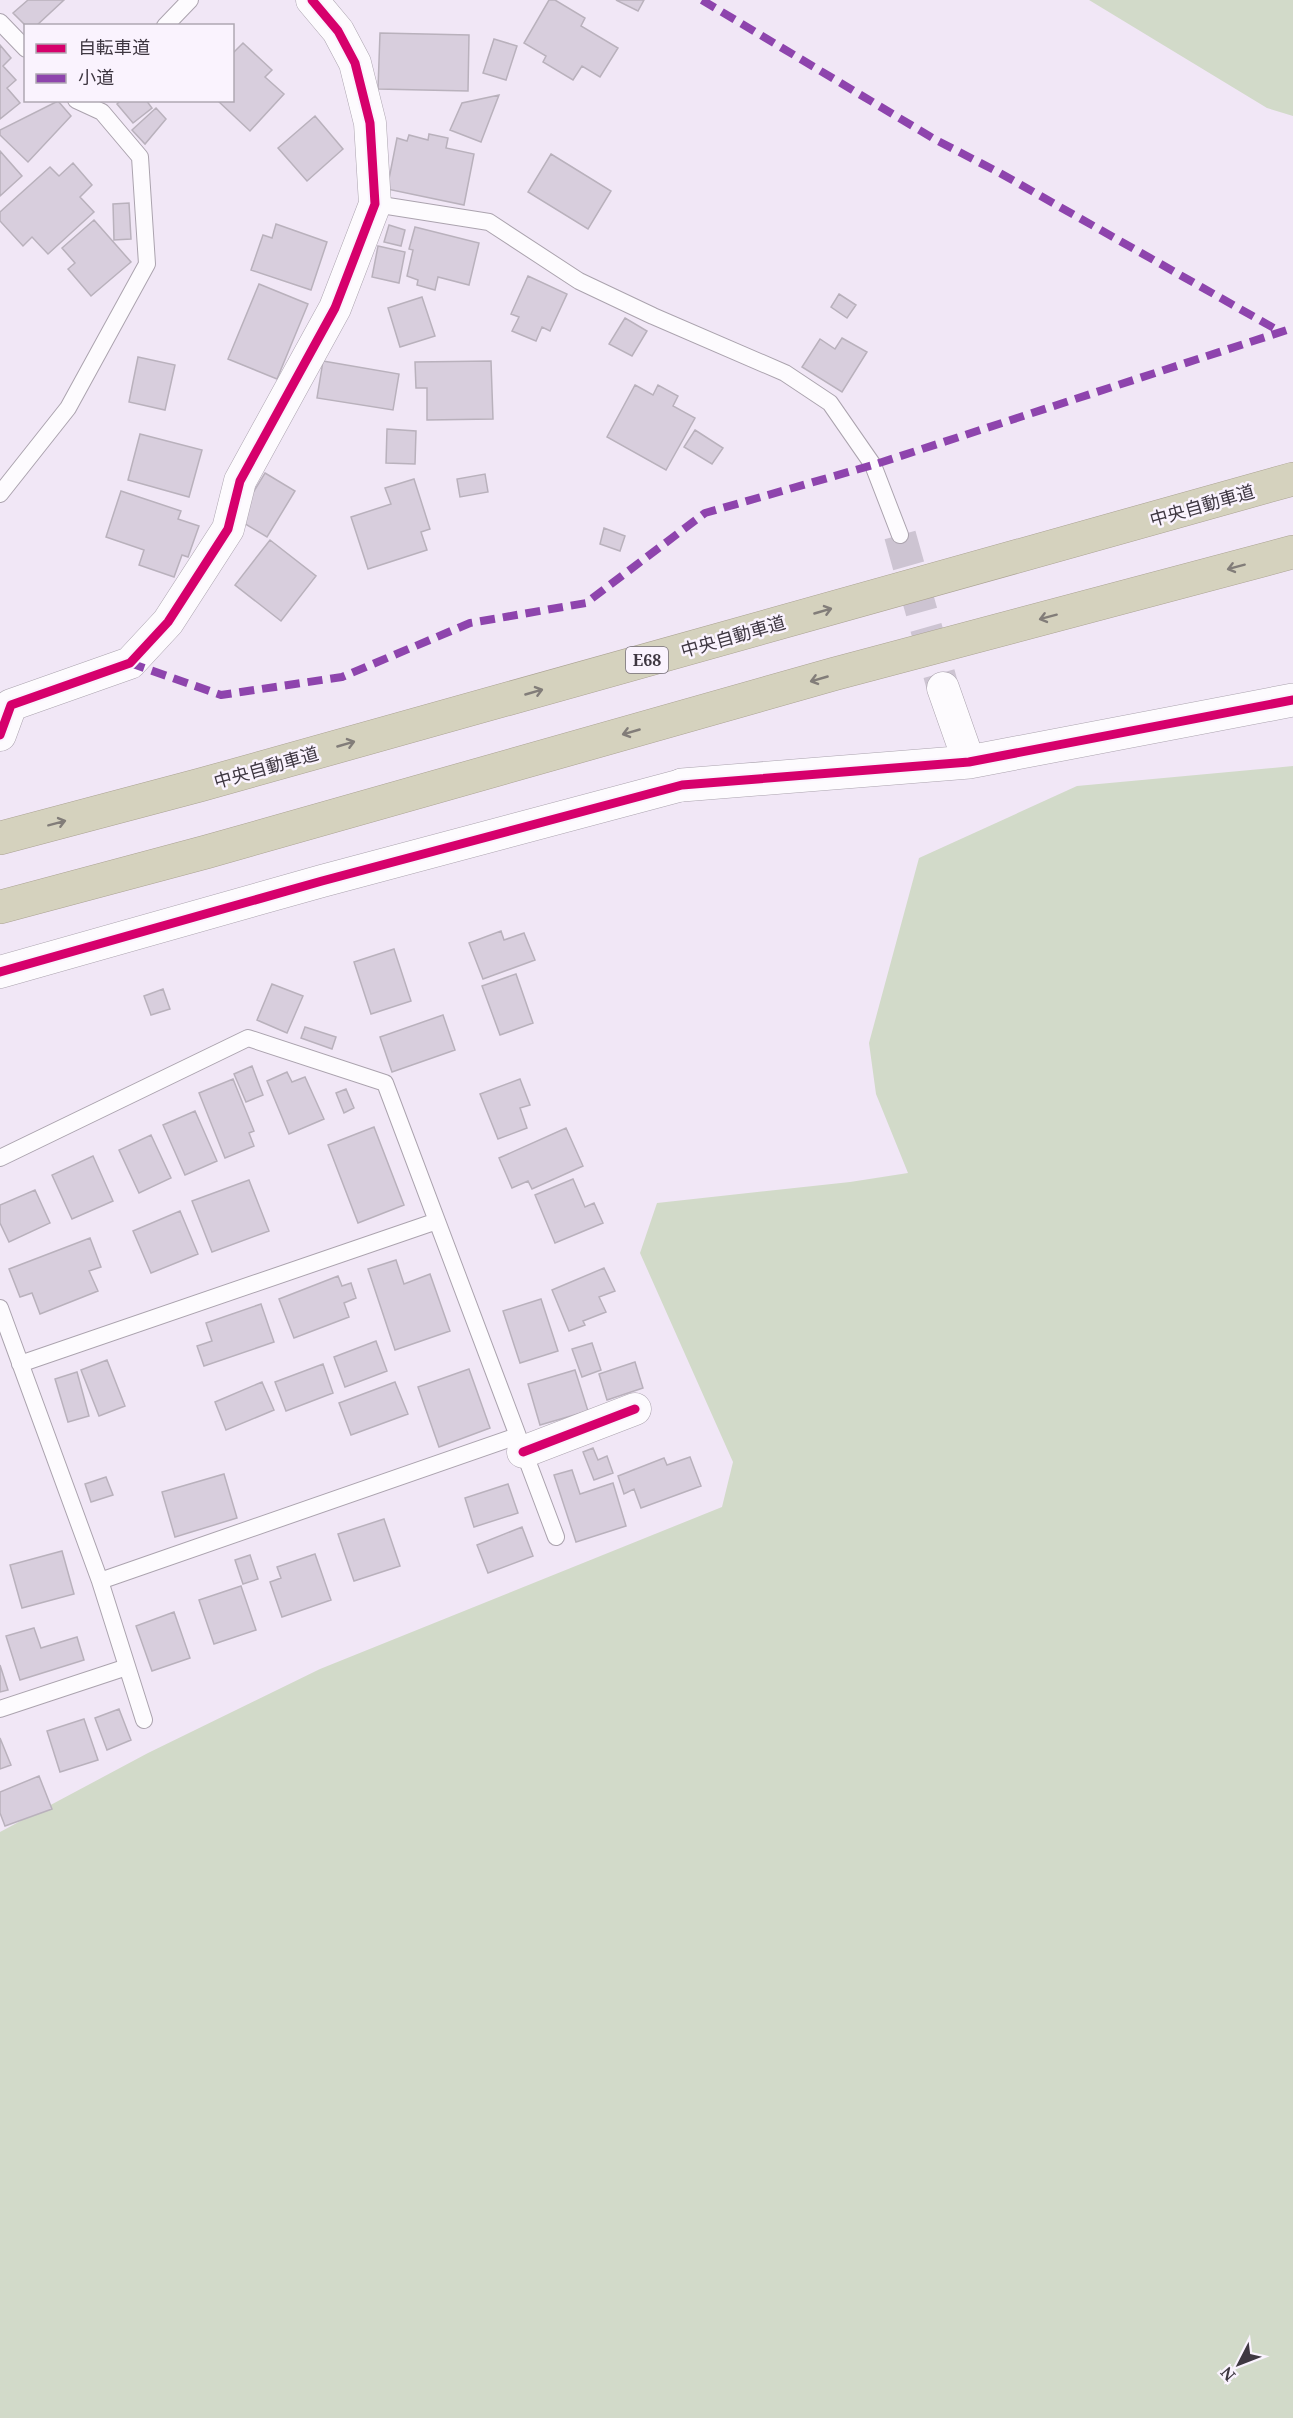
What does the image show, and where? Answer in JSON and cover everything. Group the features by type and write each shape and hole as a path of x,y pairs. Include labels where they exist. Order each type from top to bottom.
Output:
{"highway":[{"name":"中央自動車道","path":"0,838 212,782 1293,479"},
{"path":"0,907 206,852 834,674 1293,552"}],"street":[{"path":"0,735 11,705 130,663 168,622 228,529 240,482 335,308 375,204 370,123 355,63 338,31 312,0"},
{"path":"943,688 969,762"},
{"path":"0,972 322,881 682,785 969,762 1293,700"},
{"path":"520,1444 635,1409"}],"lane":[{"path":"167,24 190,0"},
{"path":"0,22 24,47"},
{"path":"0,494 68,408 147,264 140,157 102,112 85,102"},
{"path":"375,204 489,222 579,280 653,316 785,373 830,403 873,465 900,535"},
{"path":"0,1158 248,1038 385,1083 556,1537"},
{"path":"21,1364 437,1221"},
{"path":"0,1308 100,1581 144,1720"},
{"path":"100,1581 520,1444"},
{"path":"0,1709 127,1667"}],"green space":[{"path":"1089,0 1293,0 1293,116 1267,108"},
{"path":"1293,766 1293,2418 0,2418 0,1832 148,1753 320,1669 722,1507 733,1462 640,1253 657,1203 850,1182 908,1173 876,1094 869,1043 919,858 1077,786"}],"building":[{"path":"28,0 64,0 38,24 24,24 13,13"},
{"path":"549,0 555,0 585,18 581,26 618,48 600,77 582,66 573,80 543,62 546,56 524,43"},
{"path":"616,0 644,0 638,11"},
{"path":"380,33 469,35 468,91 378,89"},
{"path":"494,39 517,46 506,80 483,73"},
{"path":"243,43 272,70 265,77 284,94 250,131 219,102 234,102 234,52"},
{"path":"0,45 11,58 3,66 16,80 7,88 20,103 0,119"},
{"path":"499,95 481,142 450,130 462,103"},
{"path":"56,102 59,102 71,116 28,162 0,135 0,130"},
{"path":"119,102 148,102 152,108 133,123 117,104"},
{"path":"156,108 166,119 145,144 132,130"},
{"path":"315,116 343,149 307,181 278,148"},
{"path":"429,134 448,138 446,148 474,154 464,205 387,189 397,138 407,141 409,135 428,140"},
{"path":"0,151 22,176 0,196"},
{"path":"551,154 611,191 588,229 528,192"},
{"path":"73,163 92,185 80,197 94,212 48,254 32,237 23,246 0,221 0,212 50,167 59,176"},
{"path":"129,203 131,239 114,240 113,204"},
{"path":"94,220 131,262 91,296 68,269 75,263 62,248"},
{"path":"276,224 327,242 311,290 251,270 263,235 272,238"},
{"path":"389,225 405,230 401,246 384,242"},
{"path":"415,227 479,243 469,285 438,277 435,290 417,285 418,280 407,276 413,250 409,249"},
{"path":"378,246 405,252 399,283 372,277"},
{"path":"528,276 567,294 550,331 542,327 536,341 512,331 519,317 511,314"},
{"path":"259,284 308,304 277,379 228,359"},
{"path":"839,294 856,305 847,318 831,307"},
{"path":"422,297 435,336 400,347 388,308"},
{"path":"625,318 647,331 632,356 609,344"},
{"path":"842,338 867,352 842,392 802,367 820,339 835,349"},
{"path":"138,357 175,365 165,410 129,402"},
{"path":"323,361 399,374 393,410 317,398"},
{"path":"491,361 493,419 427,420 427,388 416,388 415,362"},
{"path":"635,385 653,395 658,385 678,396 673,406 695,418 666,470 607,437"},
{"path":"387,429 416,431 415,464 386,463"},
{"path":"695,430 723,448 712,464 684,447"},
{"path":"140,434 202,450 189,497 128,480"},
{"path":"265,473 295,491 267,537 237,519"},
{"path":"485,474 488,492 460,497 457,479"},
{"path":"414,479 430,529 421,532 427,550 368,569 351,517 391,504 385,488"},
{"path":"121,491 181,511 178,519 199,526 188,557 182,555 174,577 139,565 144,550 106,537"},
{"path":"604,528 625,536 620,551 600,544"},
{"path":"270,540 316,576 281,621 235,585"},
{"path":"501,931 504,940 524,933 535,960 483,979 469,943"},
{"path":"394,949 411,1001 371,1014 354,962"},
{"path":"516,974 533,1023 500,1035 482,986"},
{"path":"272,984 303,996 287,1033 257,1020"},
{"path":"163,989 170,1009 151,1015 144,996"},
{"path":"443,1015 455,1050 392,1072 380,1037"},
{"path":"305,1027 336,1037 332,1049 301,1038"},
{"path":"252,1066 263,1095 246,1102 234,1074"},
{"path":"287,1072 292,1082 305,1077 324,1119 289,1134 267,1081"},
{"path":"233,1079 254,1131 249,1133 254,1146 225,1158 199,1093"},
{"path":"520,1079 530,1105 520,1108 527,1128 498,1139 480,1094"},
{"path":"346,1089 354,1108 344,1113 336,1093"},
{"path":"195,1111 217,1161 185,1175 163,1125"},
{"path":"374,1127 404,1205 358,1223 328,1145"},
{"path":"566,1128 583,1166 532,1189 528,1181 512,1188 499,1158"},
{"path":"151,1135 171,1178 139,1193 119,1150"},
{"path":"93,1156 113,1201 72,1219 52,1175"},
{"path":"573,1179 585,1207 594,1203 603,1223 555,1243 535,1195"},
{"path":"249,1180 269,1231 212,1252 192,1201"},
{"path":"35,1190 50,1223 9,1242 0,1223 0,1205"},
{"path":"180,1211 198,1254 151,1273 133,1231"},
{"path":"90,1238 101,1267 89,1271 98,1291 40,1314 32,1293 20,1297 9,1269"},
{"path":"396,1260 404,1284 430,1274 450,1331 395,1350 368,1269"},
{"path":"604,1268 615,1291 599,1297 606,1312 583,1321 585,1325 569,1331 552,1290"},
{"path":"338,1276 342,1286 351,1283 356,1298 344,1303 349,1317 294,1338 279,1299"},
{"path":"541,1299 558,1351 520,1363 503,1311"},
{"path":"261,1304 274,1342 204,1366 197,1346 212,1341 206,1323"},
{"path":"376,1341 387,1371 345,1387 334,1357"},
{"path":"592,1343 601,1370 582,1377 572,1349"},
{"path":"107,1360 125,1406 99,1416 81,1370"},
{"path":"635,1362 643,1388 607,1400 599,1374"},
{"path":"323,1364 333,1393 286,1411 275,1382"},
{"path":"469,1369 490,1428 439,1447 418,1387"},
{"path":"575,1370 588,1411 540,1425 528,1384"},
{"path":"77,1372 89,1416 68,1422 55,1379"},
{"path":"262,1382 274,1410 226,1430 215,1402"},
{"path":"395,1382 408,1414 351,1435 339,1403"},
{"path":"593,1448 598,1460 607,1456 613,1473 594,1480 583,1452"},
{"path":"690,1457 701,1486 641,1508 634,1489 624,1494 618,1476 664,1458 667,1465"},
{"path":"572,1470 580,1494 613,1483 626,1526 576,1542 554,1475"},
{"path":"224,1474 237,1518 175,1537 162,1492"},
{"path":"106,1477 113,1495 91,1502 85,1484"},
{"path":"508,1484 518,1513 474,1527 465,1498"},
{"path":"384,1519 400,1566 354,1581 338,1534"},
{"path":"522,1527 533,1556 488,1573 477,1545"},
{"path":"62,1551 74,1594 22,1608 10,1565"},
{"path":"315,1554 331,1600 282,1617 270,1582 281,1578 277,1567"},
{"path":"250,1555 258,1579 243,1584 235,1560"},
{"path":"241,1586 256,1630 214,1644 199,1600"},
{"path":"174,1612 190,1658 152,1671 136,1626"},
{"path":"34,1628 41,1648 77,1637 84,1660 20,1680 6,1636"},
{"path":"0,1665 8,1690 0,1692"},
{"path":"119,1709 131,1740 107,1750 95,1718"},
{"path":"84,1719 98,1760 60,1772 47,1731"},
{"path":"0,1738 11,1765 0,1769"},
{"path":"39,1776 52,1809 5,1826 0,1813 0,1792"}],"tunnel":[{"path":"900,535 943,688"}],"marked path":[{"path":"702,0 936,140 1000,173 1279,331"},
{"path":"130,663 221,695 342,677 470,623 586,603 705,513 873,465 1293,328"}],"cycle path":[{"path":"0,735 11,705 130,663 168,622 228,529 240,481 335,308 375,204 370,123 355,63 338,31 312,0"},
{"path":"0,972 322,881 682,785 969,762 1293,700"},
{"path":"523,1452 635,1409"}]}
